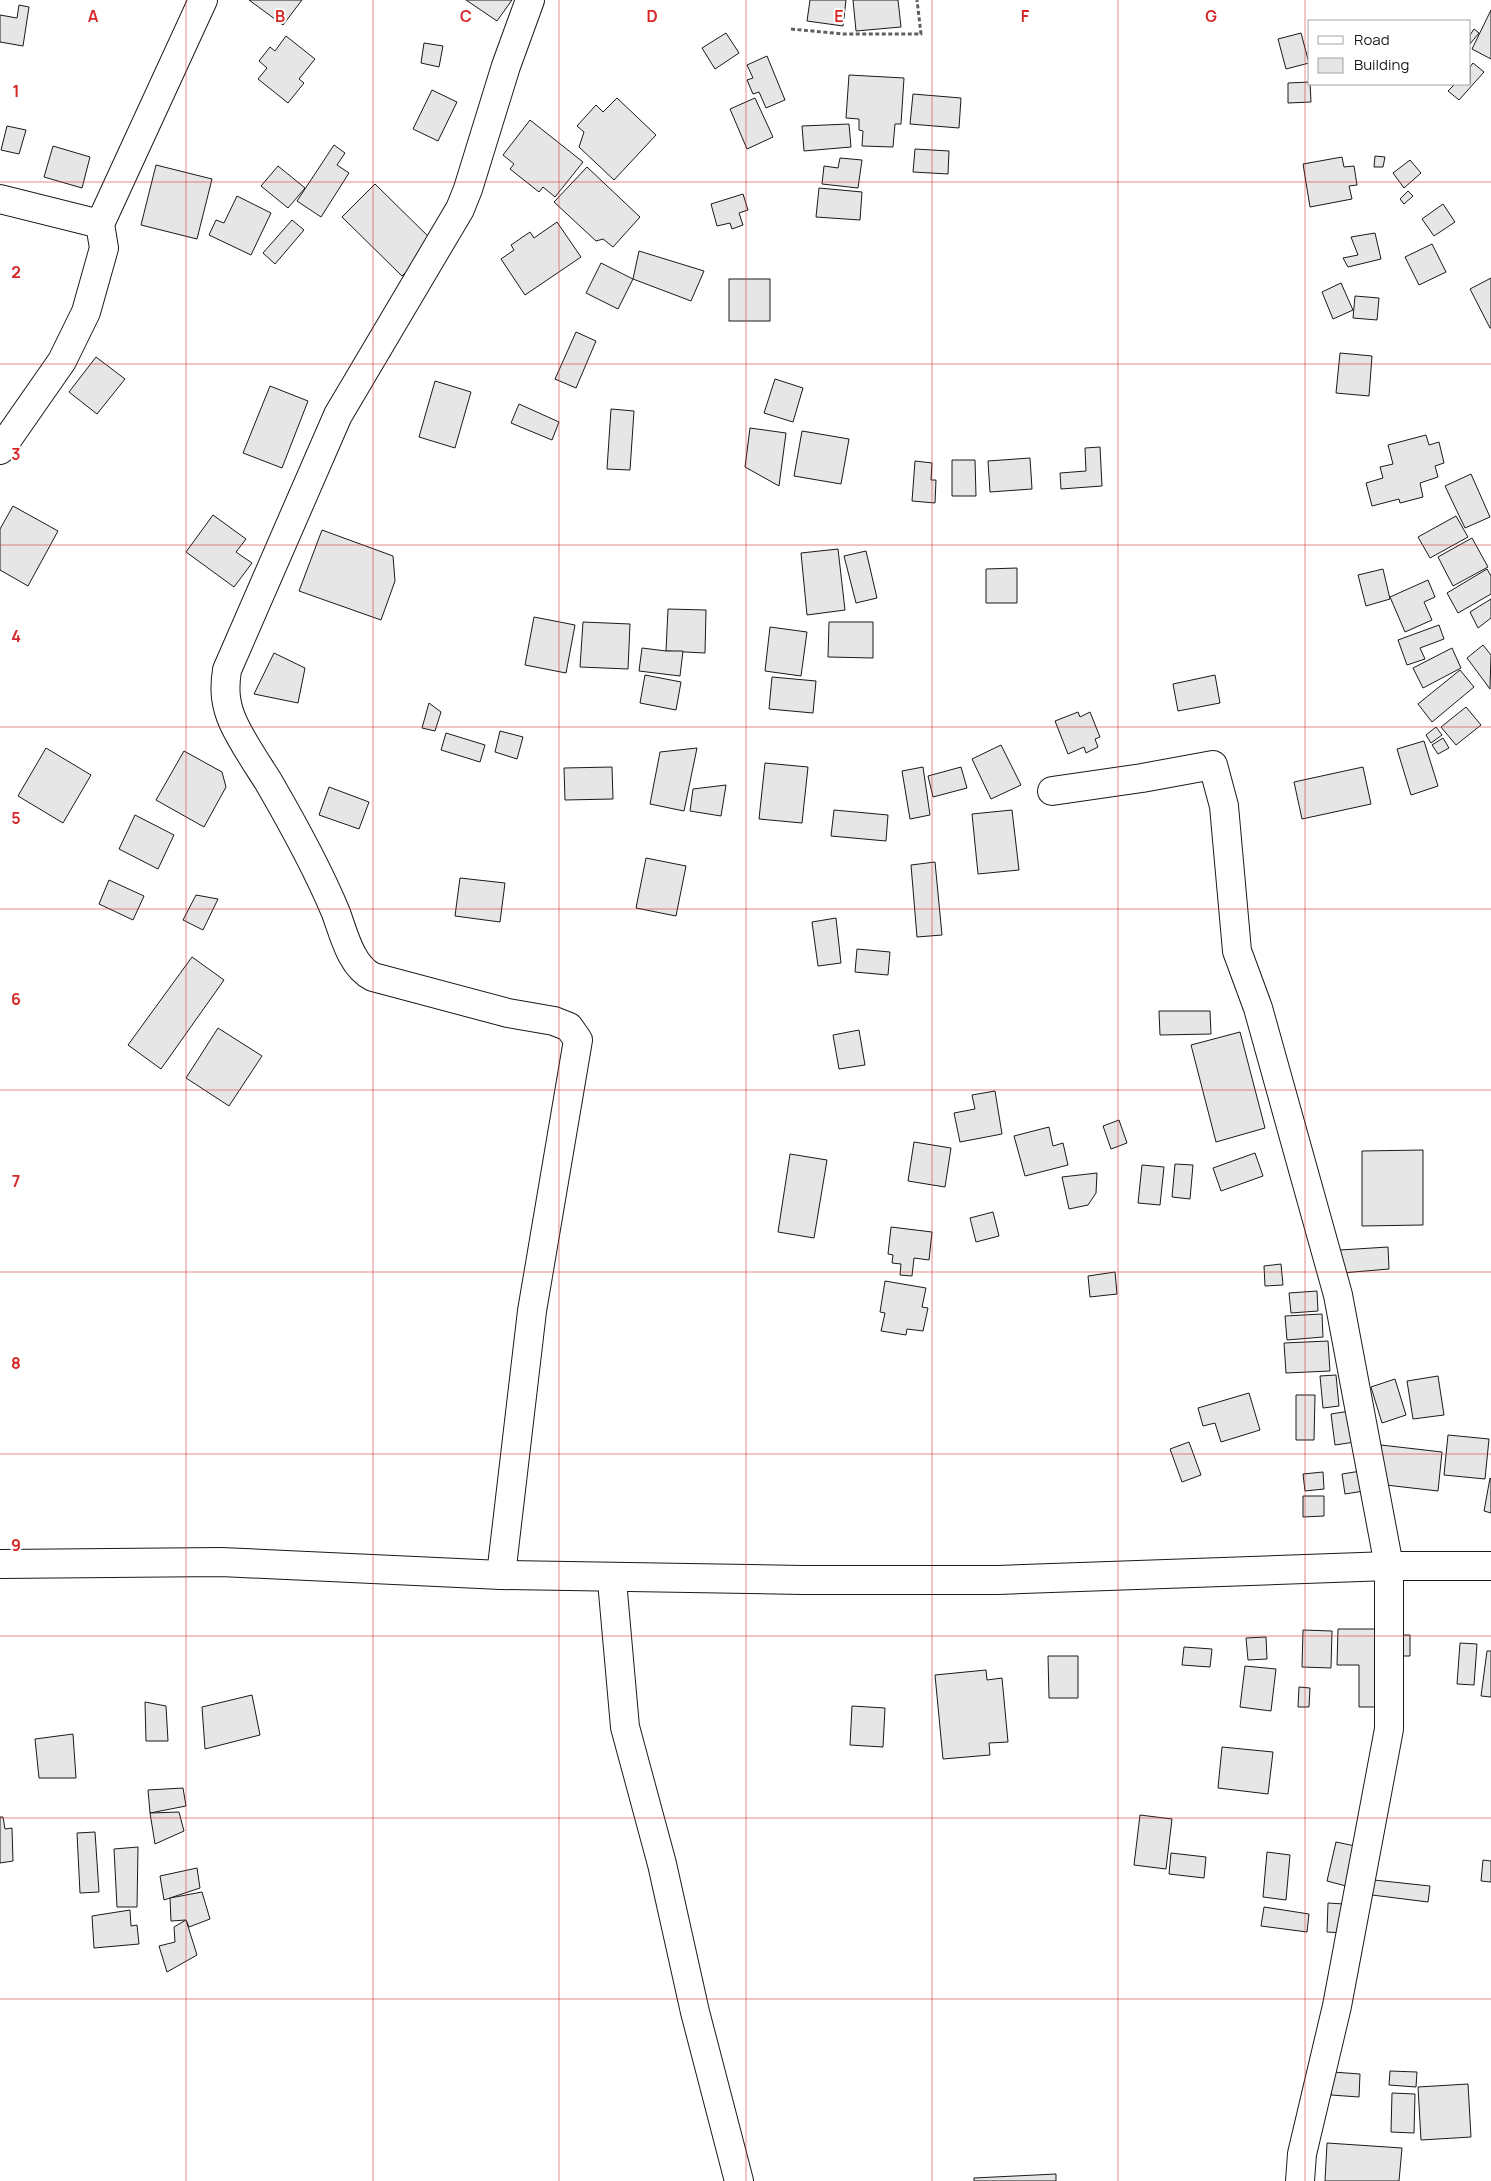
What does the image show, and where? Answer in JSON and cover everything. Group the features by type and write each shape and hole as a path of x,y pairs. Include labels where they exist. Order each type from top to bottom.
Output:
{"street":[{"path":"0,450 62,361 86,312 104,248 100,224 203,0"},
{"path":"501,1575 532,1311 578,1040 569,1027 554,1021 508,1013 366,974 353,956 330,899 302,840 233,722 225,699 224,686 227,670 338,415 460,209 468,190 506,66 530,0"},
{"path":"0,199 100,224"},
{"path":"1052,791 1142,778 1213,765 1224,806 1237,951 1258,1008 1338,1295 1389,1566 1389,1729 1336,2006 1302,2154 1300,2181"},
{"path":"0,1564 221,1562 501,1575 802,1580 998,1580 1389,1566 1491,1566"},
{"path":"613,1592 625,1727 662,1864 695,2012 739,2181"}],"path":[{"path":"791,29 843,34 922,34 917,0"}],"building":[{"path":"249,0 302,0 283,25"},
{"path":"466,0 512,0 497,21"},
{"path":"810,0 846,0 843,26 807,21"},
{"path":"853,0 898,0 901,27 856,31"},
{"path":"19,5 29,7 23,46 0,42 0,15 17,18"},
{"path":"1491,10 1491,59 1472,49"},
{"path":"1474,29 1479,33 1471,43 1471,34"},
{"path":"726,33 739,53 715,69 702,48"},
{"path":"1301,33 1308,63 1286,69 1278,39"},
{"path":"286,36 315,59 299,79 304,83 288,103 258,79 267,68 259,61 270,47 275,51"},
{"path":"424,43 443,46 439,67 421,63"},
{"path":"767,56 785,100 766,108 759,92 753,94 747,80 753,78 747,65"},
{"path":"1473,63 1484,72 1459,100 1448,91 1454,85 1471,85 1471,66"},
{"path":"849,75 904,78 901,124 895,124 893,147 862,146 863,131 859,130 859,119 846,118"},
{"path":"1308,82 1308,85 1310,85 1311,102 1288,103 1288,83"},
{"path":"432,90 457,102 438,141 413,129"},
{"path":"913,94 961,98 959,128 910,124"},
{"path":"617,98 656,135 614,180 579,147 584,132 577,126 596,105 603,112"},
{"path":"755,98 773,137 747,149 730,109"},
{"path":"530,120 583,162 555,197 543,187 539,192 510,169 514,164 503,155"},
{"path":"849,124 851,147 804,151 802,126"},
{"path":"7,126 26,130 19,154 1,150"},
{"path":"334,145 345,153 337,165 349,173 321,217 297,201"},
{"path":"53,146 90,157 82,188 44,177"},
{"path":"915,149 949,151 948,174 913,172"},
{"path":"1375,156 1385,157 1383,167 1374,167"},
{"path":"1342,157 1344,167 1354,166 1357,185 1349,186 1352,199 1310,207 1303,164"},
{"path":"840,158 862,160 858,188 822,184 824,166 838,168"},
{"path":"1410,160 1421,173 1404,188 1393,173"},
{"path":"156,165 212,179 197,239 141,225"},
{"path":"278,166 305,188 288,208 261,186"},
{"path":"587,167 640,217 613,247 603,239 596,241 554,202"},
{"path":"375,184 435,243 402,276 342,217"},
{"path":"819,188 862,192 860,220 816,217"},
{"path":"1408,191 1413,196 1404,204 1400,199"},
{"path":"743,194 748,210 739,213 743,225 732,229 730,223 717,226 711,204"},
{"path":"237,196 271,213 251,255 209,235 216,220 224,223"},
{"path":"1443,204 1455,222 1434,236 1422,219"},
{"path":"292,220 304,230 275,264 263,253"},
{"path":"557,222 581,257 525,295 501,259 514,250 511,245 530,232 534,238"},
{"path":"1375,233 1381,259 1348,267 1343,258 1358,255 1351,237"},
{"path":"1432,244 1446,272 1419,285 1405,257"},
{"path":"639,251 704,271 691,301 633,279"},
{"path":"601,263 633,279 618,309 586,293"},
{"path":"1491,278 1491,328 1490,328 1470,289"},
{"path":"729,279 770,279 770,321 729,321"},
{"path":"1341,283 1353,310 1333,319 1322,292"},
{"path":"1355,296 1379,298 1377,320 1353,318"},
{"path":"576,332 596,341 576,388 555,379"},
{"path":"1340,353 1372,356 1369,396 1336,393"},
{"path":"96,357 125,379 97,414 69,392"},
{"path":"775,379 803,388 793,422 764,413"},
{"path":"435,381 471,392 455,448 419,437"},
{"path":"270,386 308,401 282,468 243,453"},
{"path":"519,404 559,422 552,440 511,423"},
{"path":"611,409 634,411 630,470 607,469"},
{"path":"750,428 786,433 779,486 745,467"},
{"path":"802,431 849,439 841,484 794,476"},
{"path":"1426,435 1429,445 1439,442 1444,463 1435,466 1438,477 1420,483 1423,497 1400,503 1399,499 1372,506 1366,483 1383,478 1380,467 1393,464 1388,445"},
{"path":"1100,447 1102,486 1061,489 1060,473 1086,471 1085,448"},
{"path":"1030,458 1032,489 990,492 988,461"},
{"path":"952,460 975,460 976,496 952,496"},
{"path":"915,461 932,463 931,480 936,480 935,503 912,501"},
{"path":"1471,474 1490,517 1465,528 1445,486"},
{"path":"13,506 58,531 28,586 0,570 0,529"},
{"path":"213,515 246,539 236,552 252,563 234,587 186,552"},
{"path":"1456,516 1468,537 1430,558 1418,537"},
{"path":"322,530 393,556 395,581 381,620 299,591"},
{"path":"1472,538 1488,567 1453,586 1438,557"},
{"path":"838,549 845,610 807,615 801,553"},
{"path":"866,551 877,598 856,603 844,556"},
{"path":"1017,568 1017,603 986,603 986,569"},
{"path":"1383,569 1390,599 1366,606 1358,575"},
{"path":"1487,569 1491,576 1491,594 1458,613 1447,593"},
{"path":"1428,580 1435,597 1424,602 1432,620 1405,632 1390,597"},
{"path":"1491,599 1491,618 1478,628 1470,612"},
{"path":"668,609 706,610 705,653 666,651"},
{"path":"534,617 575,625 566,673 525,665"},
{"path":"583,622 630,624 628,669 580,667"},
{"path":"829,622 873,622 873,658 828,657"},
{"path":"1439,625 1444,639 1420,648 1425,659 1407,665 1398,640"},
{"path":"770,627 807,632 801,676 765,671"},
{"path":"1483,645 1491,655 1490,689 1467,658"},
{"path":"642,648 683,651 680,676 639,671"},
{"path":"1452,648 1461,668 1423,688 1413,668"},
{"path":"274,653 305,668 298,703 254,694"},
{"path":"1460,670 1474,687 1432,722 1418,704"},
{"path":"645,675 681,682 676,710 640,703"},
{"path":"1215,675 1220,703 1178,711 1173,684"},
{"path":"772,677 816,681 813,713 769,709"},
{"path":"429,703 441,712 435,731 422,728"},
{"path":"1466,707 1481,725 1456,745 1441,727"},
{"path":"1078,712 1080,717 1090,712 1100,737 1095,739 1098,747 1086,753 1084,747 1068,754 1055,721"},
{"path":"1436,727 1442,735 1431,743 1426,735"},
{"path":"500,731 523,737 517,759 495,752"},
{"path":"446,733 485,745 480,762 441,750"},
{"path":"1443,738 1449,748 1438,754 1432,745"},
{"path":"1424,741 1438,786 1411,795 1397,749"},
{"path":"1001,745 1021,785 991,799 972,759"},
{"path":"46,748 91,775 63,823 18,796"},
{"path":"697,748 684,811 650,804 660,752"},
{"path":"184,751 222,772 226,787 204,827 156,800"},
{"path":"765,763 808,767 802,823 759,819"},
{"path":"612,767 613,799 565,800 564,768"},
{"path":"923,767 930,815 910,819 902,771"},
{"path":"961,767 967,788 933,797 928,776"},
{"path":"1363,767 1371,804 1302,819 1294,782"},
{"path":"726,785 721,816 690,811 693,789"},
{"path":"329,787 369,802 359,829 319,815"},
{"path":"834,810 888,815 886,841 831,836"},
{"path":"1012,810 1019,870 978,874 972,814"},
{"path":"135,815 174,835 158,869 119,849"},
{"path":"646,858 686,866 676,916 636,908"},
{"path":"935,862 942,935 917,937 911,865"},
{"path":"460,878 505,883 500,922 455,916"},
{"path":"109,880 144,896 133,920 99,904"},
{"path":"196,895 218,899 203,930 183,920"},
{"path":"836,918 841,963 818,966 812,922"},
{"path":"857,949 890,952 888,975 855,972"},
{"path":"192,957 224,980 161,1069 128,1045"},
{"path":"1159,1011 1210,1011 1211,1034 1160,1035"},
{"path":"218,1028 262,1056 229,1106 186,1078"},
{"path":"859,1030 865,1065 839,1069 833,1035"},
{"path":"1240,1032 1265,1128 1216,1142 1191,1045"},
{"path":"995,1091 1002,1134 960,1142 954,1113 975,1109 972,1095"},
{"path":"1119,1120 1127,1143 1111,1149 1103,1126"},
{"path":"1049,1127 1053,1146 1063,1143 1068,1165 1025,1176 1014,1136"},
{"path":"914,1142 951,1148 945,1187 908,1181"},
{"path":"1423,1150 1423,1225 1362,1226 1362,1151"},
{"path":"1255,1153 1263,1176 1221,1191 1213,1168"},
{"path":"790,1154 827,1160 814,1238 778,1232"},
{"path":"1175,1164 1193,1165 1190,1199 1172,1197"},
{"path":"1142,1165 1164,1167 1160,1205 1138,1203"},
{"path":"1097,1173 1096,1193 1088,1205 1069,1209 1062,1177"},
{"path":"993,1212 999,1236 976,1242 970,1218"},
{"path":"891,1227 932,1232 929,1260 914,1258 912,1276 900,1275 901,1264 892,1263 893,1255 888,1254"},
{"path":"1388,1247 1389,1269 1342,1273 1340,1250"},
{"path":"1281,1264 1283,1285 1265,1286 1264,1266"},
{"path":"1115,1272 1117,1294 1090,1297 1088,1276"},
{"path":"885,1281 926,1288 922,1307 928,1308 923,1331 907,1329 906,1335 881,1331 885,1313 880,1312"},
{"path":"1317,1291 1318,1311 1291,1313 1289,1293"},
{"path":"1322,1314 1323,1337 1287,1340 1285,1316"},
{"path":"1328,1341 1330,1371 1286,1373 1284,1343"},
{"path":"1336,1375 1339,1406 1323,1408 1320,1376"},
{"path":"1438,1376 1444,1415 1413,1419 1407,1381"},
{"path":"1395,1379 1406,1415 1382,1423 1371,1387"},
{"path":"1249,1393 1260,1430 1221,1442 1215,1423 1203,1426 1198,1408"},
{"path":"1296,1395 1315,1395 1314,1440 1296,1440"},
{"path":"1350,1411 1355,1442 1335,1445 1331,1414"},
{"path":"1448,1435 1489,1439 1485,1479 1444,1475"},
{"path":"1189,1442 1201,1475 1182,1482 1170,1449"},
{"path":"1381,1445 1442,1452 1438,1491 1377,1484"},
{"path":"1361,1471 1364,1491 1345,1494 1342,1474"},
{"path":"1323,1472 1324,1489 1305,1491 1303,1474"},
{"path":"1491,1479 1491,1513 1484,1511"},
{"path":"1303,1496 1324,1496 1324,1516 1303,1517"},
{"path":"1338,1629 1380,1629 1379,1707 1359,1707 1359,1665 1337,1665"},
{"path":"1303,1630 1332,1631 1331,1668 1302,1667"},
{"path":"1396,1635 1410,1635 1410,1656 1395,1656"},
{"path":"1266,1637 1267,1659 1248,1660 1246,1638"},
{"path":"1460,1643 1477,1644 1474,1685 1457,1684"},
{"path":"1184,1647 1212,1649 1210,1667 1182,1665"},
{"path":"1487,1651 1491,1651 1491,1697 1481,1696"},
{"path":"1048,1656 1078,1656 1078,1698 1049,1698"},
{"path":"1245,1666 1276,1669 1271,1711 1240,1707"},
{"path":"986,1670 987,1680 1002,1678 1008,1742 989,1743 990,1755 943,1759 935,1675"},
{"path":"1299,1687 1310,1688 1309,1707 1298,1707"},
{"path":"252,1695 260,1735 205,1749 202,1707"},
{"path":"145,1702 166,1706 168,1741 146,1741"},
{"path":"852,1706 885,1708 883,1747 850,1745"},
{"path":"73,1734 76,1778 39,1778 35,1739"},
{"path":"1222,1747 1273,1752 1268,1794 1218,1788"},
{"path":"183,1788 186,1806 150,1813 148,1790"},
{"path":"179,1812 184,1831 155,1844 150,1813"},
{"path":"1140,1815 1172,1819 1166,1869 1134,1865"},
{"path":"0,1817 3,1817 5,1829 12,1828 13,1861 0,1863"},
{"path":"95,1832 99,1892 80,1893 77,1833"},
{"path":"1336,1842 1355,1846 1346,1886 1327,1881"},
{"path":"138,1847 137,1907 117,1907 114,1849"},
{"path":"1267,1852 1290,1855 1286,1900 1263,1897"},
{"path":"1171,1853 1206,1857 1204,1878 1169,1874"},
{"path":"1483,1860 1491,1861 1491,1882 1481,1881"},
{"path":"197,1868 200,1888 164,1900 160,1876"},
{"path":"1374,1880 1430,1886 1428,1902 1372,1895"},
{"path":"202,1892 210,1919 189,1927 186,1920 171,1921 170,1898"},
{"path":"1328,1903 1344,1904 1343,1933 1327,1932"},
{"path":"1264,1907 1309,1914 1307,1932 1261,1926"},
{"path":"130,1910 131,1926 137,1925 139,1944 94,1948 92,1916"},
{"path":"186,1920 197,1955 167,1972 159,1946 175,1942 174,1927"},
{"path":"1390,2071 1417,2072 1416,2087 1389,2085"},
{"path":"1333,2072 1360,2074 1359,2097 1331,2095"},
{"path":"1468,2084 1471,2137 1421,2140 1418,2087"},
{"path":"1392,2093 1415,2094 1414,2133 1391,2132"},
{"path":"1327,2143 1402,2148 1399,2181 1325,2181"},
{"path":"1056,2174 1056,2181 974,2181 974,2178"}]}
